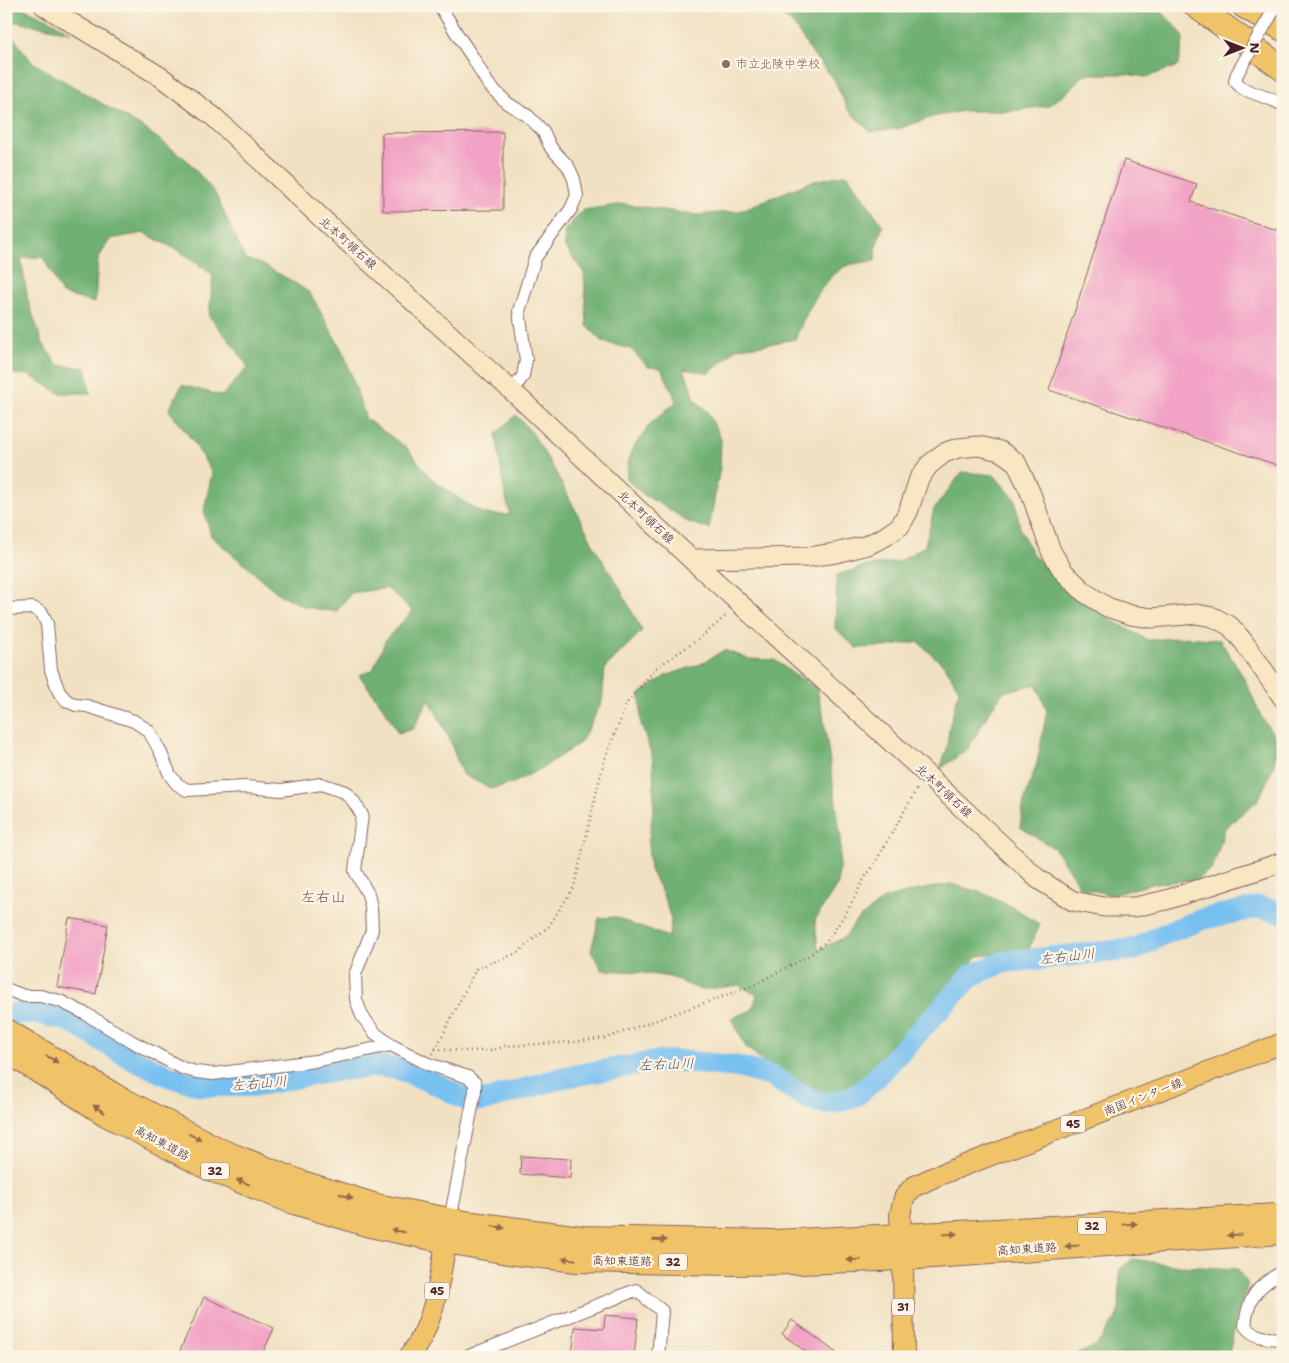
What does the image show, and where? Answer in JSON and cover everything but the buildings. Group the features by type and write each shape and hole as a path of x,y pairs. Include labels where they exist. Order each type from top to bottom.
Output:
{"highway":[{"path":"1197,6 1283,52"},
{"path":"1197,6 1283,69"},
{"path":"1244,6 1283,29"},
{"name":"高知東道路","path":"8,1038 223,1152 302,1183 448,1231 581,1238 902,1247 1283,1232"},
{"name":"高知東道路","path":"902,1247 1283,1216"}],"main road":[{"name":"北本町領石線","path":"44,6 161,77 214,117 330,227 512,391 1038,879 1073,901 1104,907 1135,907 1166,900 1283,862"},
{"path":"691,559 809,558 868,545 900,526 908,512 919,479 929,465 944,453 958,448 986,447 1000,451 1016,462 1031,494 1050,551 1063,571 1084,592 1108,607 1131,615 1152,618 1196,614 1213,617 1230,626 1283,698"},
{"name":"南国インター線","path":"902,1247 900,1216 904,1198 913,1187 934,1177 1283,1043"},
{"name":"45","path":"409,1357 425,1330 431,1313 448,1231"},
{"name":"31","path":"902,1247 904,1357"}],"street":[{"path":"440,6 488,84 507,103 528,116 543,131 551,148 568,166 574,179 577,195 571,209 535,258 526,285 519,311 526,360 523,376 512,391"},
{"path":"1276,6 1237,74 1235,81 1243,89 1283,105"},
{"path":"6,609 33,608 42,613 47,624 51,670 59,692 67,701 76,705 88,706 134,721 150,731 170,775 177,784 187,790 246,787 282,790 321,784 345,792 354,802 362,815 355,871 368,894 371,907 372,930 355,976 356,1000 362,1016 375,1033 391,1045 428,1064 468,1077 474,1083 475,1091 448,1231"},
{"path":"6,989 24,996 40,996 60,1001 182,1068 196,1072 213,1074 315,1061 391,1045"},
{"path":"1283,1271 1256,1291 1246,1312 1246,1326 1252,1334 1265,1338 1283,1339"},
{"path":"466,1357 636,1290 662,1311 658,1357"}],"path":[{"path":"741,604 698,639 656,668 628,701 604,761 574,887 550,926 517,952 476,969 435,1049 464,1051 606,1038 752,986 808,956 827,941 848,910 864,877 872,868 926,774"}],"green space":[{"path":"6,6 19,6 71,32 6,20"},
{"path":"771,6 1153,6 1164,14 1184,36 1178,66 1146,77 1125,74 1085,74 1064,95 1047,106 1010,111 963,111 932,117 898,129 871,132 848,110 834,79 814,56 793,24"},
{"path":"6,28 32,62 145,129 187,160 215,193 245,259 261,264 310,293 345,356 366,419 407,448 431,478 483,514 510,515 503,484 496,434 516,415 533,434 642,631 605,668 602,702 581,742 544,767 513,783 491,789 462,774 449,738 429,699 413,729 398,733 387,713 359,675 373,670 386,639 413,611 387,588 351,593 336,612 305,607 279,594 211,536 204,510 212,473 193,441 169,410 182,385 222,396 248,367 209,316 213,275 181,252 144,233 110,239 98,259 95,303 62,294 43,257 21,258 28,301 42,342 57,365 86,368 90,393 59,393 29,375 6,373"},
{"path":"847,174 883,226 877,243 875,261 844,267 827,281 815,299 795,339 736,348 709,373 684,369 696,401 707,411 721,439 720,467 709,529 688,522 644,495 626,479 630,453 650,424 677,401 661,368 648,367 631,349 603,342 587,326 584,273 565,247 564,231 583,210 624,204 698,215 739,211 810,182"},
{"path":"962,472 994,475 1015,499 1020,529 1032,553 1053,574 1113,621 1148,640 1189,637 1220,640 1244,678 1262,718 1277,740 1274,765 1259,799 1225,828 1213,867 1196,880 1156,883 1111,895 1080,887 1055,849 1020,827 1024,801 1037,763 1047,710 1036,684 1003,692 968,749 940,769 947,749 949,728 959,690 946,667 918,642 884,647 856,648 835,628 837,575 866,566 898,562 925,546 934,509"},
{"path":"724,650 749,659 775,660 796,676 816,687 823,714 841,838 838,884 815,920 818,950 845,937 856,921 884,899 950,884 983,893 1016,909 1040,925 1028,951 978,956 867,1076 852,1088 826,1094 769,1066 746,1047 731,1018 752,1010 757,995 739,985 701,990 670,977 637,972 602,970 591,951 599,918 616,917 669,937 671,919 663,895 650,870 648,845 654,804 653,759 641,724 640,694 665,676 701,664"},
{"path":"1133,1259 1179,1266 1237,1269 1248,1284 1237,1316 1230,1357 1072,1357 1097,1345 1119,1314 1120,1269"}],"waterway":[{"name":"左右山川","path":"6,1015 22,1013 41,1014 70,1021 132,1059 171,1077 203,1086 253,1086 339,1070 377,1066 399,1069 441,1086 464,1099 483,1101 565,1077 654,1062 683,1061 738,1067 772,1076 806,1098 825,1103 856,1096 872,1082 972,975 1004,962 1135,949 1166,933 1203,919 1259,907 1283,913"}],"place":[{"name":"市立北陵中学校","path":"726,64"}],"district":[{"name":"左右山","path":"323,897"}]}
